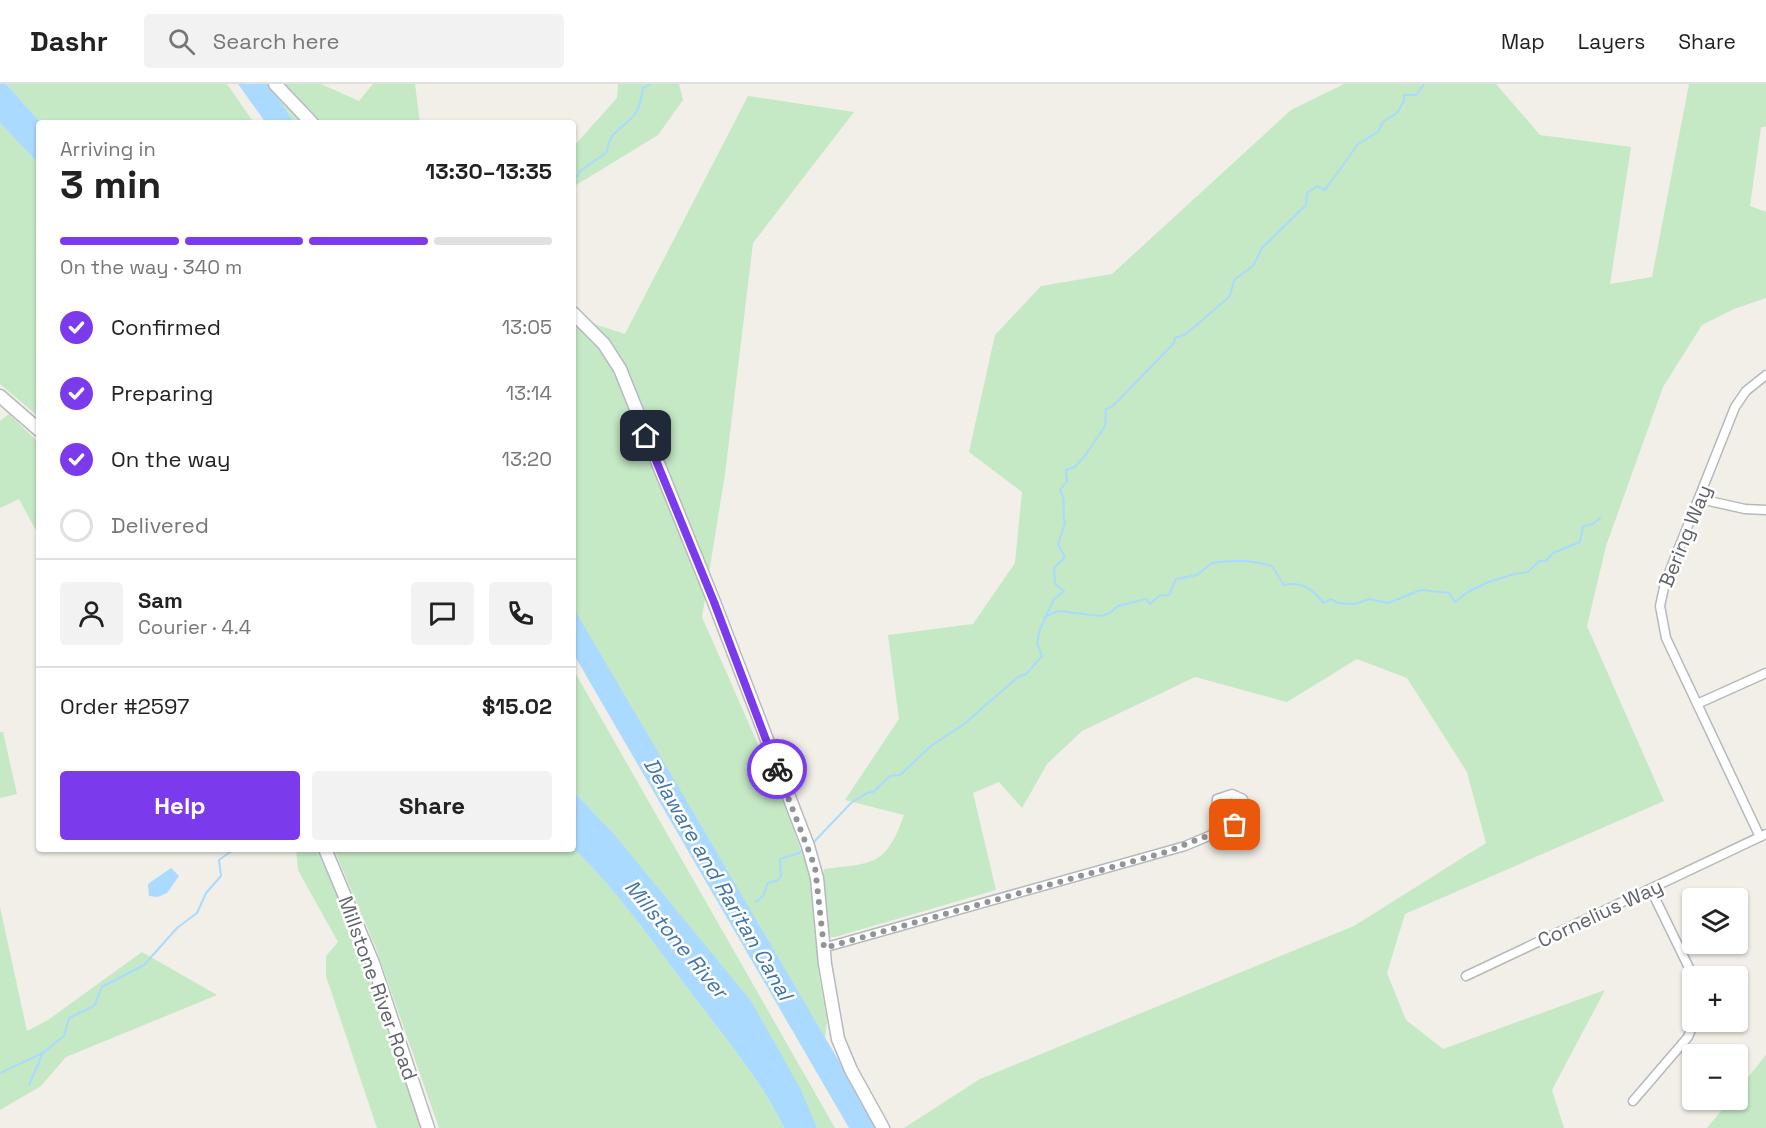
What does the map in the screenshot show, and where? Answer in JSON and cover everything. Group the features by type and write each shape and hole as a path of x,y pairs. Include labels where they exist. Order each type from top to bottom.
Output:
{"street":[{"path":"275,84 309,120"},
{"path":"576,316 604,344 620,369 714,602 812,857 817,878 824,948 840,1047 883,1128"},
{"name":"Bering Way","path":"1763,836 1666,639 1660,606 1665,584 1735,407 1746,391 1766,375"},
{"path":"0,396 36,427"},
{"path":"1700,499 1745,509 1766,510"},
{"path":"1697,704 1766,674"},
{"path":"824,948 1166,852 1214,833 1241,820 1246,810 1243,799 1232,794 1217,799 1214,833"},
{"name":"Cornelius Way","path":"1466,975 1763,836"},
{"name":"Millstone River Road","path":"326,852 373,963 428,1128"},
{"path":"1651,890 1688,966"},
{"path":"1633,1101 1690,1032"}],"green space":[{"path":"6,84 227,84 252,120 38,120"},
{"path":"273,84 321,84 359,101 373,84 415,84 420,120 290,120 272,88"},
{"path":"618,84 679,84 683,100 658,135 576,185 576,144 617,98"},
{"path":"1344,84 1496,84 1540,135 1631,147 1610,284 1652,277 1689,84 1766,84 1766,127 1761,127 1750,206 1766,212 1766,298 1734,309 1702,325 1663,387 1606,546 1587,626 1664,801 1405,914 1387,973 1406,1020 1443,1049 1605,990 1552,1090 1564,1128 904,1128 980,1079 1354,926 1486,843 1467,772 1407,678 1357,659 1287,702 1195,677 1082,731 1047,764 1022,808 999,782 973,793 996,890 835,937 830,937 827,933 822,879 824,869 867,863 876,859 891,844 904,815 845,800 899,719 888,635 973,624 1015,563 1022,492 969,452 995,335 1041,286 1112,274 1291,110"},
{"path":"748,96 854,112 753,243 725,474 702,617 786,808 810,876 819,976 827,1021 825,1039 576,613 576,318 625,334"},
{"path":"0,123 36,161 36,414 0,384"},
{"path":"9,414 36,440 36,530 19,499 0,508 0,421"},
{"path":"576,674 835,1128 816,1128 613,833 576,794"},
{"path":"0,732 3,732 17,794 0,798"},
{"path":"576,851 622,902 731,1045 765,1094 784,1128 439,1128 377,951 335,852"},
{"path":"296,852 317,852 356,933 398,1064 424,1128 377,1128 326,976 326,956 338,942 298,870"},
{"path":"0,907 27,1031 48,1020 142,952 217,995 66,1057 41,1086 0,1110"},
{"path":"1766,1055 1766,1128 1707,1128 1722,1110 1748,1110 1748,1077"}],"water":[{"path":"0,84 6,84 38,120 36,120 36,161 0,123"},
{"path":"238,84 269,84 292,120 264,120"},
{"name":"Delaware and Raritan Canal","path":"576,612 878,1128 849,1128 576,658"},
{"name":"Millstone River","path":"576,794 613,833 751,1001 800,1088 817,1128 784,1128 765,1094 731,1045 652,940 576,851"},
{"path":"171,868 179,876 167,893 158,897 149,896 148,884"}],"waterway":[{"path":"576,176 607,152 613,135 636,112 643,88 650,84"},
{"path":"812,844 851,803 873,792 890,776 900,775 931,746 964,724 1018,677 1026,674 1042,656 1037,643 1040,629 1054,599 1064,591 1055,584 1054,568 1065,557 1058,545 1065,523 1060,490 1067,481 1066,470 1075,467 1105,426 1106,409 1113,406 1174,343 1175,338 1186,334 1229,297 1235,279 1253,266 1262,248 1306,205 1307,193 1317,186 1325,190 1358,144 1378,132 1383,122 1397,113 1404,101 1404,95 1416,95 1424,84"},
{"path":"1044,617 1058,611 1101,616 1110,613 1118,606 1146,599 1150,604 1159,596 1169,595 1176,579 1197,575 1212,563 1235,561 1272,566 1284,585 1297,584 1307,588 1324,603 1331,599 1338,603 1354,604 1370,599 1388,603 1421,590 1449,593 1455,602 1486,583 1528,572 1539,561 1546,561 1553,553 1580,542 1583,526 1593,524 1600,518"},
{"name":"Delaware and Raritan Canal","path":"756,902 763,896 768,883 778,880 781,876 780,859 799,853 804,848"},
{"path":"0,1073 43,1053 64,1036 69,1018 94,1006 102,987 144,965 177,928 197,913 206,893 221,876 219,860 230,852"},
{"path":"29,1085 42,1055"}],"way so far":[{"path":"777,769 815,867 824,948 1166,852 1235,825"}],"route":[{"path":"646,436 728,636 777,769"}]}
